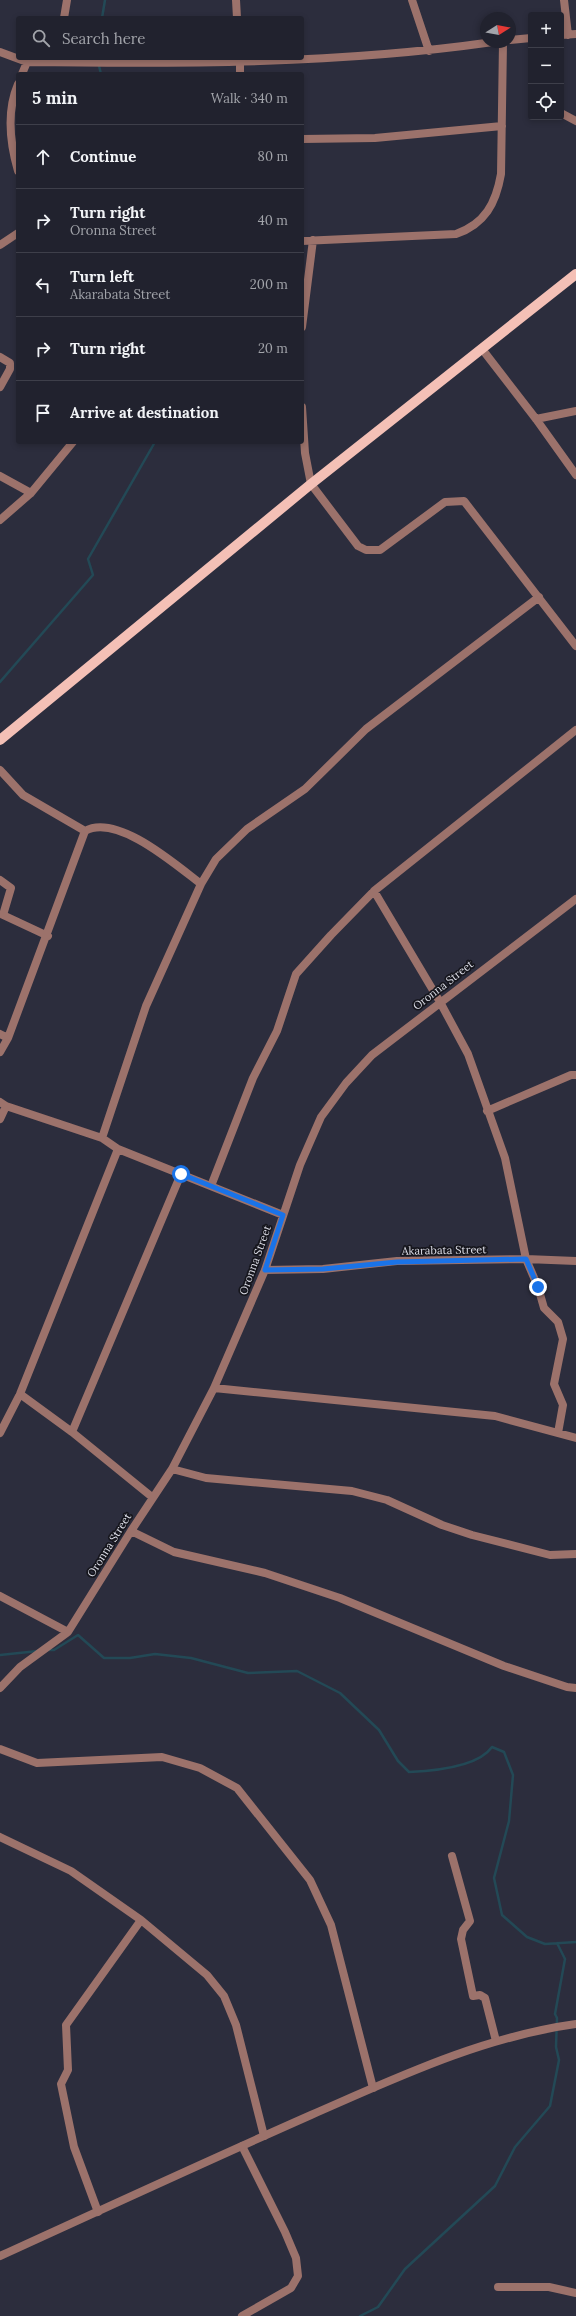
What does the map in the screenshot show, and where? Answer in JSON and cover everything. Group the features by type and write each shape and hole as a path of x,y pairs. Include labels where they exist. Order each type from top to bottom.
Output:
{"main road":[{"path":"0,740 311,484 576,274"}],"street":[{"path":"64,16 67,0"},
{"path":"236,0 237,16"},
{"path":"412,0 429,51"},
{"path":"564,0 568,35"},
{"path":"516,39 528,38"},
{"path":"304,57 429,51 480,44"},
{"path":"304,240 456,234 474,226 486,216 498,191 501,174 503,48"},
{"path":"0,52 16,58"},
{"path":"22,60 27,62 49,60 119,64 240,60 240,72"},
{"path":"23,72 27,62"},
{"path":"16,88 13,95 10,123 16,163"},
{"path":"564,115 576,121"},
{"path":"304,139 375,138 502,126"},
{"path":"0,245 16,234"},
{"path":"304,311 313,240"},
{"path":"482,349 536,419 576,476"},
{"path":"0,357 10,363 10,369 0,386"},
{"path":"536,419 576,411"},
{"path":"304,438 305,453 311,484 358,546 366,550 380,550 445,502 464,501 576,646"},
{"path":"0,520 31,492 71,444"},
{"path":"0,476 31,492"},
{"path":"102,1138 146,1006 202,884 216,859 247,829 306,789 366,729 539,597"},
{"path":"211,1186 253,1078 276,1031 296,974 331,935 374,891 576,730"},
{"path":"0,770 23,795 85,831"},
{"path":"0,1052 8,1038 48,936 85,831 94,826 104,826 146,843 202,884"},
{"path":"0,880 11,888 1,915 48,936"},
{"path":"374,891 440,1002 468,1054 487,1112 505,1158 526,1259 535,1277 544,1308 558,1322 564,1339 554,1384 563,1405 558,1433"},
{"name":"Oronna Street","path":"67,1633 152,1497 172,1470 214,1388 265,1270 300,1165 321,1117 346,1083 372,1054 576,899"},
{"path":"0,1034 8,1038"},
{"path":"487,1112 571,1075 576,1075"},
{"path":"0,1119 3,1104 102,1138 118,1149 283,1215"},
{"path":"0,1433 20,1394 118,1149"},
{"path":"72,1432 181,1174"},
{"name":"Akarabata Street","path":"265,1270 323,1269 397,1262 526,1259 576,1262"},
{"path":"214,1388 496,1416 576,1438"},
{"path":"20,1394 72,1432 152,1497"},
{"path":"172,1470 206,1478 352,1492 387,1500 442,1525 472,1535 550,1555 576,1554"},
{"path":"131,1530 174,1552 265,1573 340,1598 504,1666 567,1687 576,1688"},
{"path":"0,1596 67,1633 20,1667 0,1688"},
{"path":"0,1749 37,1763 162,1757 200,1768 237,1788 310,1880 331,1925 373,2088"},
{"path":"0,1837 71,1871 141,1920 207,1975 224,1996 236,2025 264,2136"},
{"path":"452,1856 470,1920 463,1930 461,1939 473,1996 480,1995 485,1998 496,2041"},
{"path":"98,2212 74,2147 61,2084 68,2070 66,2025 141,1920"},
{"path":"0,2256 264,2136 432,2063 496,2041 576,2024"},
{"path":"242,2146 285,2232 296,2258 298,2276 290,2288 242,2316"},
{"path":"498,2287 549,2287 576,2293"}],"waterway":[{"path":"102,16 105,0"},
{"path":"98,60 100,72"},
{"path":"0,682 93,575 88,559 154,444"},
{"path":"47,1650 54,1650 78,1635 104,1658 130,1658 155,1654 191,1658 248,1673 297,1671 340,1693 379,1730 398,1761 409,1772 454,1767 476,1759 485,1754 492,1747 504,1752 513,1775 509,1821 494,1878 502,1915 527,1937 545,1944 576,1942"},
{"path":"0,1655 38,1651"},
{"path":"360,2316 378,2307 405,2269 495,2186 515,2147 550,2106 559,2060 556,2047 557,2018 555,2014 565,1959 557,1943"}],"route":[{"path":"181,1174 283,1215 265,1270 323,1269 397,1262 526,1259 533,1272 538,1287"}]}
